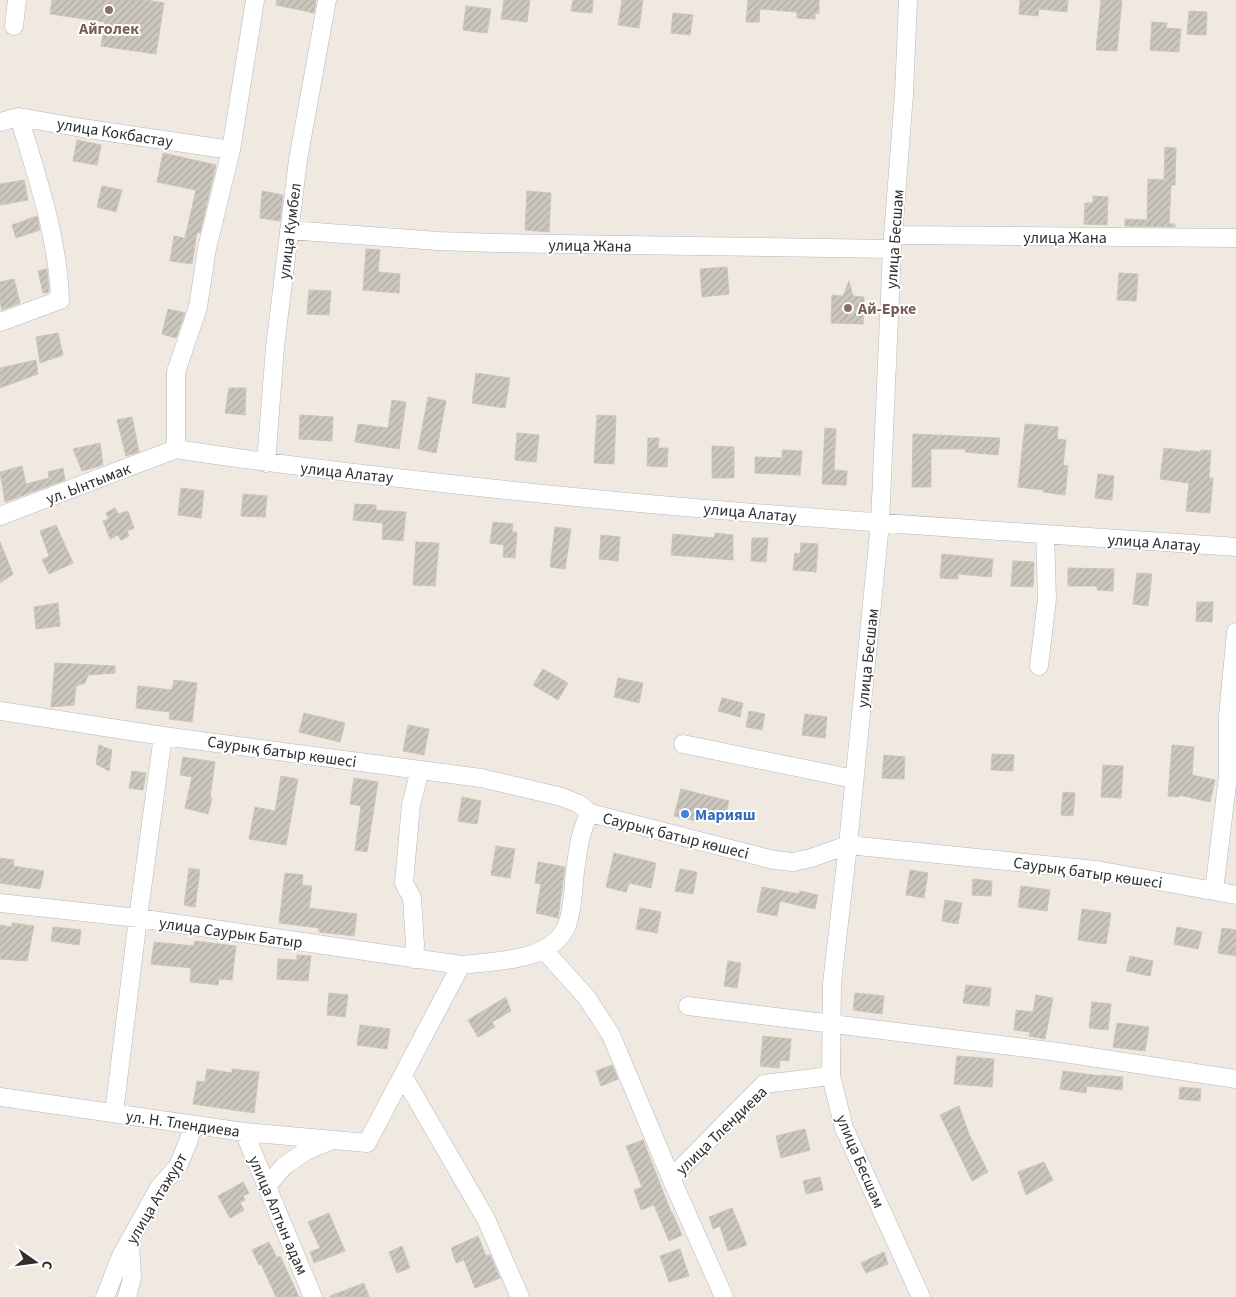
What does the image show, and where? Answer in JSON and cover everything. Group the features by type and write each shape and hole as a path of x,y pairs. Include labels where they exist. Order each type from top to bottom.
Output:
{"street":[{"path":"14,26 17,0"},
{"path":"176,449 176,372 198,307 207,248 231,150 255,0"},
{"name":"улица Кумбел","path":"266,463 275,347 298,160 327,0"},
{"name":"улица Бесшам","path":"908,0 904,94 892,242 880,523 832,983 831,1076 844,1128 922,1297"},
{"path":"0,322 60,300 54,246 43,197 19,117"},
{"name":"улица Кокбастау","path":"0,122 19,117 231,150"},
{"name":"улица Жана","path":"290,230 438,241 496,243 892,242 1236,238"},
{"name":"улица Алатау","path":"176,449 266,463 563,497 880,523 1236,547"},
{"name":"ул. Ынтымак","path":"0,516 176,449"},
{"path":"1039,666 1047,599 1045,534"},
{"path":"1214,891 1228,776 1228,716 1236,632"},
{"name":"Саурық батыр көшесі","path":"0,711 164,736 481,778 562,797 579,804 590,814 774,860 793,862 811,858 848,844 1096,870 1236,895"},
{"path":"114,1113 138,918 164,736"},
{"path":"683,744 854,779"},
{"path":"414,958 412,898 404,884 411,805 420,770"},
{"path":"590,814 579,841 571,913 566,928 556,941 544,950 587,998 611,1035 722,1296"},
{"name":"улица Саурык Батыр","path":"0,903 138,918 461,965 528,956 544,950"},
{"path":"461,965 403,1076 486,1219 520,1297"},
{"path":"688,1006 1058,1052 1236,1079"},
{"name":"ул. Н. Тлендиева","path":"0,1097 244,1132 368,1143 403,1076"},
{"name":"улица Тлендиева","path":"671,1178 764,1084 831,1076"},
{"name":"улица Атажурт","path":"105,1297 121,1256 159,1188 178,1166 193,1125"},
{"name":"улица Алтын адам","path":"244,1132 313,1297"},
{"path":"267,1186 284,1166 306,1151 333,1140"},
{"path":"127,1297 132,1278 130,1240"}],"building":[{"path":"52,0 147,0 164,3 156,54 101,46 105,22 50,14"},
{"path":"277,0 316,0 314,13 276,5"},
{"path":"504,0 530,0 527,22 501,19"},
{"path":"573,0 593,0 592,13 571,11"},
{"path":"622,0 643,0 639,28 618,25"},
{"path":"748,0 819,0 819,13 815,14 815,19 797,18 797,12 760,9 759,22 746,22"},
{"path":"1020,0 1068,0 1067,12 1039,9 1038,16 1019,14"},
{"path":"1101,0 1122,0 1117,51 1096,50"},
{"path":"466,6 491,9 487,33 463,30"},
{"path":"1189,11 1207,12 1206,35 1187,34"},
{"path":"673,13 693,15 690,35 671,33"},
{"path":"1152,22 1167,23 1166,28 1181,29 1179,52 1150,50"},
{"path":"77,140 101,145 97,165 73,161"},
{"path":"1165,147 1176,148 1175,185 1171,185 1169,224 1175,224 1175,227 1125,226 1125,219 1147,220 1148,179 1164,180"},
{"path":"163,153 216,165 200,233 197,232 192,264 170,261 174,236 185,238 196,190 157,182"},
{"path":"24,180 28,200 0,205 0,184"},
{"path":"102,186 122,190 116,212 97,207"},
{"path":"262,191 283,195 280,221 260,218"},
{"path":"527,191 551,193 549,232 525,230"},
{"path":"1093,196 1108,197 1107,225 1084,224 1085,203 1093,203"},
{"path":"37,216 40,230 16,238 12,225"},
{"path":"366,249 380,250 378,272 400,274 399,293 363,290"},
{"path":"727,267 729,294 702,297 700,269"},
{"path":"47,269 49,292 43,293 38,271"},
{"path":"1119,273 1138,274 1136,301 1117,300"},
{"path":"14,279 20,303 2,310 0,282"},
{"path":"849,281 853,296 864,297 863,324 831,323 832,295 843,296"},
{"path":"309,290 331,291 329,315 307,314"},
{"path":"168,309 185,313 176,338 162,334"},
{"path":"58,333 63,355 40,363 36,337"},
{"path":"36,360 38,374 0,388 0,368"},
{"path":"476,373 510,378 505,408 472,403"},
{"path":"229,388 246,388 245,415 225,413"},
{"path":"428,397 446,401 436,453 418,449"},
{"path":"392,400 406,402 399,449 355,442 358,424 388,428"},
{"path":"300,415 333,417 332,441 299,439"},
{"path":"597,415 616,416 614,464 594,463"},
{"path":"132,417 139,452 126,456 117,420"},
{"path":"1025,424 1058,427 1057,439 1066,440 1063,465 1068,466 1065,495 1018,487"},
{"path":"825,428 836,429 834,470 847,471 846,485 822,484"},
{"path":"517,433 539,435 536,462 515,460"},
{"path":"913,434 1000,438 998,455 965,452 966,449 931,449 931,487 912,487"},
{"path":"648,438 659,438 658,448 668,448 667,467 647,466"},
{"path":"100,443 103,465 82,471 73,449"},
{"path":"712,446 734,447 734,478 712,478"},
{"path":"1164,448 1200,452 1201,450 1211,451 1209,478 1213,478 1210,513 1186,511 1189,483 1160,479"},
{"path":"782,450 802,451 800,475 755,473 755,457 782,458"},
{"path":"22,466 26,484 49,478 48,472 63,468 65,480 5,502 0,472"},
{"path":"1098,474 1114,476 1112,500 1095,498"},
{"path":"181,488 204,491 201,518 178,515"},
{"path":"243,494 267,496 265,517 241,516"},
{"path":"355,504 376,505 376,510 406,512 403,541 382,539 383,523 353,520"},
{"path":"115,508 118,514 128,511 134,528 127,531 129,536 121,540 118,535 110,539 103,521 109,519 106,513"},
{"path":"493,522 513,524 512,532 517,532 515,558 503,557 504,545 490,543"},
{"path":"56,525 73,563 49,574 42,560 49,556 40,531"},
{"path":"555,527 571,529 565,569 550,567"},
{"path":"715,533 733,535 733,560 671,555 673,534 714,538"},
{"path":"601,535 620,537 618,561 599,559"},
{"path":"752,538 768,538 766,562 751,561"},
{"path":"0,542 13,574 0,583"},
{"path":"416,542 439,543 435,586 413,585"},
{"path":"801,543 818,544 816,572 793,570 795,553 800,554"},
{"path":"942,554 993,559 991,577 958,574 958,579 940,578"},
{"path":"1013,561 1034,562 1033,587 1011,586"},
{"path":"1068,568 1114,569 1113,591 1097,590 1097,586 1068,586"},
{"path":"1137,573 1152,574 1148,606 1133,604"},
{"path":"1197,602 1213,602 1212,622 1196,621"},
{"path":"58,603 60,626 36,629 34,607"},
{"path":"55,663 115,666 115,673 88,675 85,683 76,686 74,705 51,707"},
{"path":"543,669 568,683 558,700 533,685"},
{"path":"618,678 643,683 639,703 614,697"},
{"path":"174,680 197,683 192,722 169,719 170,712 136,708 138,686 172,690"},
{"path":"722,698 743,703 740,717 718,711"},
{"path":"749,711 765,714 762,730 746,727"},
{"path":"304,713 345,723 340,742 299,732"},
{"path":"805,714 827,717 825,738 802,735"},
{"path":"408,725 429,729 424,755 403,751"},
{"path":"99,745 112,750 109,771 96,764"},
{"path":"1172,745 1194,747 1192,775 1215,780 1210,802 1179,795 1179,797 1168,796"},
{"path":"992,754 1014,755 1013,771 991,770"},
{"path":"884,755 905,757 904,779 882,778"},
{"path":"183,757 215,762 210,797 212,798 208,814 185,808 192,777 180,775"},
{"path":"1103,765 1123,766 1121,798 1101,797"},
{"path":"132,771 146,773 143,790 129,788"},
{"path":"281,776 298,779 286,845 249,839 255,807 275,811"},
{"path":"354,778 378,782 367,852 355,850 361,806 350,804"},
{"path":"681,789 729,801 724,820 698,813 696,821 674,816"},
{"path":"1063,792 1075,793 1073,816 1061,815"},
{"path":"462,797 481,801 477,824 458,821"},
{"path":"496,846 515,849 510,878 491,875"},
{"path":"614,853 656,863 651,888 629,883 626,892 606,887"},
{"path":"0,858 14,860 13,866 44,871 40,889 0,883"},
{"path":"538,862 565,867 558,918 536,913 541,884 535,883"},
{"path":"189,868 200,870 195,907 184,905"},
{"path":"680,869 697,872 693,894 675,891"},
{"path":"910,870 928,873 924,898 906,895"},
{"path":"285,873 303,875 302,885 312,886 309,908 357,914 354,936 319,932 319,928 279,923"},
{"path":"973,879 992,881 991,896 972,895"},
{"path":"1021,886 1050,890 1047,911 1018,907"},
{"path":"762,887 799,894 800,891 818,895 815,909 780,901 777,916 757,912"},
{"path":"945,900 962,903 958,924 942,921"},
{"path":"640,908 661,912 657,933 636,929"},
{"path":"1082,909 1111,913 1106,944 1078,940"},
{"path":"12,923 34,926 27,961 0,959 0,925 12,927"},
{"path":"53,927 81,930 79,945 51,941"},
{"path":"1177,927 1202,932 1198,949 1174,944"},
{"path":"1222,928 1236,930 1236,956 1218,953"},
{"path":"195,941 236,946 232,980 219,979 218,985 190,982 191,968 151,964 154,942 194,946"},
{"path":"297,955 311,956 308,981 277,979 278,959 297,960"},
{"path":"1130,956 1153,961 1150,976 1126,971"},
{"path":"728,961 741,963 737,988 724,986"},
{"path":"966,985 991,988 989,1006 963,1003"},
{"path":"329,993 348,995 345,1017 327,1015"},
{"path":"855,993 884,996 882,1014 853,1010"},
{"path":"1036,995 1053,998 1045,1039 1029,1036 1030,1032 1014,1030 1016,1010 1033,1012"},
{"path":"506,997 511,1011 492,1022 495,1027 478,1037 468,1020"},
{"path":"1092,1002 1111,1004 1108,1030 1089,1028"},
{"path":"1117,1023 1149,1027 1145,1051 1113,1047"},
{"path":"360,1025 390,1029 387,1049 357,1045"},
{"path":"763,1036 791,1039 789,1061 780,1060 779,1068 760,1066"},
{"path":"957,1056 994,1059 992,1087 954,1084"},
{"path":"612,1065 618,1079 601,1086 596,1071"},
{"path":"207,1069 232,1073 232,1069 259,1072 254,1113 193,1104 197,1081 205,1082"},
{"path":"1063,1071 1123,1077 1122,1090 1087,1086 1086,1093 1060,1089"},
{"path":"1180,1087 1201,1089 1200,1101 1179,1099"},
{"path":"959,1106 969,1134 988,1172 972,1181 940,1115"},
{"path":"805,1129 810,1150 781,1158 776,1136"},
{"path":"643,1140 682,1235 669,1241 654,1205 641,1210 634,1190 642,1187 626,1146"},
{"path":"1044,1162 1053,1180 1026,1195 1018,1172"},
{"path":"820,1177 823,1190 806,1194 803,1181"},
{"path":"243,1182 249,1193 243,1196 245,1200 240,1203 244,1210 230,1218 218,1196"},
{"path":"732,1208 747,1245 728,1251 720,1226 713,1229 709,1217"},
{"path":"329,1213 345,1251 314,1263 310,1252 320,1248 308,1222"},
{"path":"478,1236 486,1256 490,1255 500,1278 475,1288 464,1260 456,1263 451,1248"},
{"path":"269,1242 277,1258 280,1256 299,1297 276,1297 261,1264 259,1265 252,1250"},
{"path":"402,1246 410,1268 397,1273 389,1252"},
{"path":"680,1249 689,1276 669,1282 660,1256"},
{"path":"884,1252 888,1264 866,1273 861,1263"},
{"path":"364,1283 369,1297 330,1297 330,1296"}],"place":[{"name":"Айголек","path":"109,10"},
{"name":"Ай-Ерке","path":"848,308"},
{"name":"Марияш","path":"685,814"}]}
